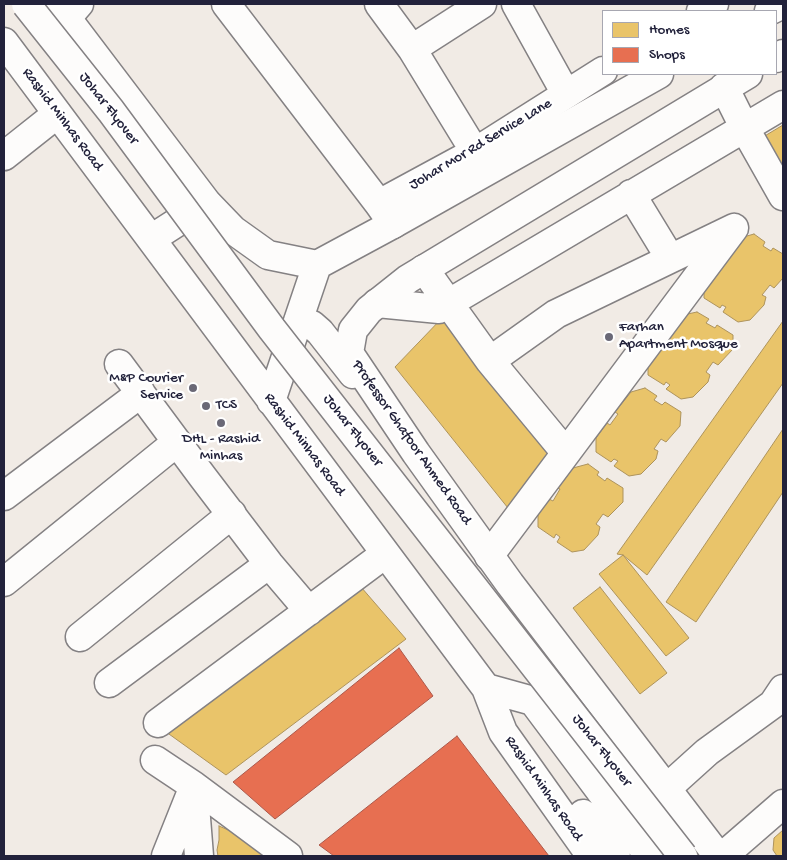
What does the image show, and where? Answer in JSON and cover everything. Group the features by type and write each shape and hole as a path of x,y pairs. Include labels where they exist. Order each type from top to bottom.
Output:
{"main road":[{"name":"Johar Flyover","path":"26,4 116,119 272,328 683,856"},
{"path":"226,4 386,214"},
{"path":"379,4 412,49 475,152"},
{"path":"412,49 482,4"},
{"path":"516,4 559,98 564,127"},
{"path":"771,10 783,4"},
{"path":"68,9 207,203 234,230 268,255 317,265"},
{"name":"Rashid Minhas Road","path":"4,42 486,688 503,732 591,856"},
{"name":"Johar Mor Rd Service Lane","path":"386,214 475,152 602,72"},
{"path":"271,401 317,265 386,214 564,127 657,75"},
{"name":"Professor Ghafoor Ahmed Road","path":"718,856 489,556 416,453 349,353 353,330 368,310 408,279 746,75"},
{"path":"724,87 783,196"},
{"path":"377,303 439,308 783,105"},
{"path":"4,156 57,114"},
{"path":"631,194 670,258"},
{"path":"151,239 207,203"},
{"path":"489,556 734,228 556,314 490,361"},
{"path":"424,270 490,361 566,453"},
{"path":"298,321 312,326 320,332 416,453"},
{"path":"119,364 269,564 309,611"},
{"path":"4,496 141,393"},
{"path":"4,582 177,442"},
{"path":"80,637 232,514"},
{"path":"158,723 385,554"},
{"path":"109,684 269,564"},
{"path":"486,688 616,856"},
{"path":"486,688 533,701 649,856"},
{"path":"666,788 707,752 773,704 783,690"},
{"path":"155,760 194,786 288,856"},
{"path":"166,856 194,786"},
{"path":"194,786 199,856"},
{"path":"723,856 783,804"}],"building: Homes":[{"path":"783,125 783,173 763,137"},
{"path":"754,234 765,242 763,246 771,251 773,248 783,254 783,278 774,288 770,285 762,295 766,297 764,305 750,320 738,322 723,312 726,307 722,305 720,308 704,298 704,284 740,238"},
{"path":"697,312 709,319 706,323 715,328 717,325 733,335 733,349 718,365 713,362 706,372 710,375 708,382 693,397 681,399 666,389 670,385 666,382 664,385 648,375 648,361 659,346 663,348 670,337 667,335 683,315"},
{"path":"444,316 558,453 512,513 395,367"},
{"path":"783,321 783,383 647,575 623,555 617,554"},
{"path":"645,388 657,396 654,400 662,405 665,402 681,412 680,426 666,442 661,439 654,449 658,451 656,459 641,474 629,476 614,466 618,461 614,459 611,462 596,452 596,438 607,423 610,425 618,414 615,412 631,392"},
{"path":"783,429 783,492 696,622 666,602"},
{"path":"588,464 599,472 597,475 605,481 607,478 623,488 623,502 608,517 603,514 596,524 600,527 598,535 584,550 572,552 557,542 560,537 556,534 554,538 538,527 538,514 549,499 553,501 560,489 557,488 573,468"},
{"path":"623,555 689,638 666,656 599,574"},
{"path":"361,587 406,639 226,775 162,729"},
{"path":"600,587 667,673 640,694 573,608"},
{"path":"219,826 242,836 270,856 218,856"},
{"path":"783,830 783,856 777,856 773,850 774,838"}],"building: Shops":[{"path":"399,648 433,696 275,819 233,782"},
{"path":"457,736 549,856 334,856 319,845"}],"place":[{"name":"Farhan Apartment Mosque","path":"609,337"},
{"name":"M&P Courier Service","path":"193,388"},
{"name":"TCS","path":"206,406"},
{"name":"DHL - Rashid Minhas","path":"221,423"}]}
